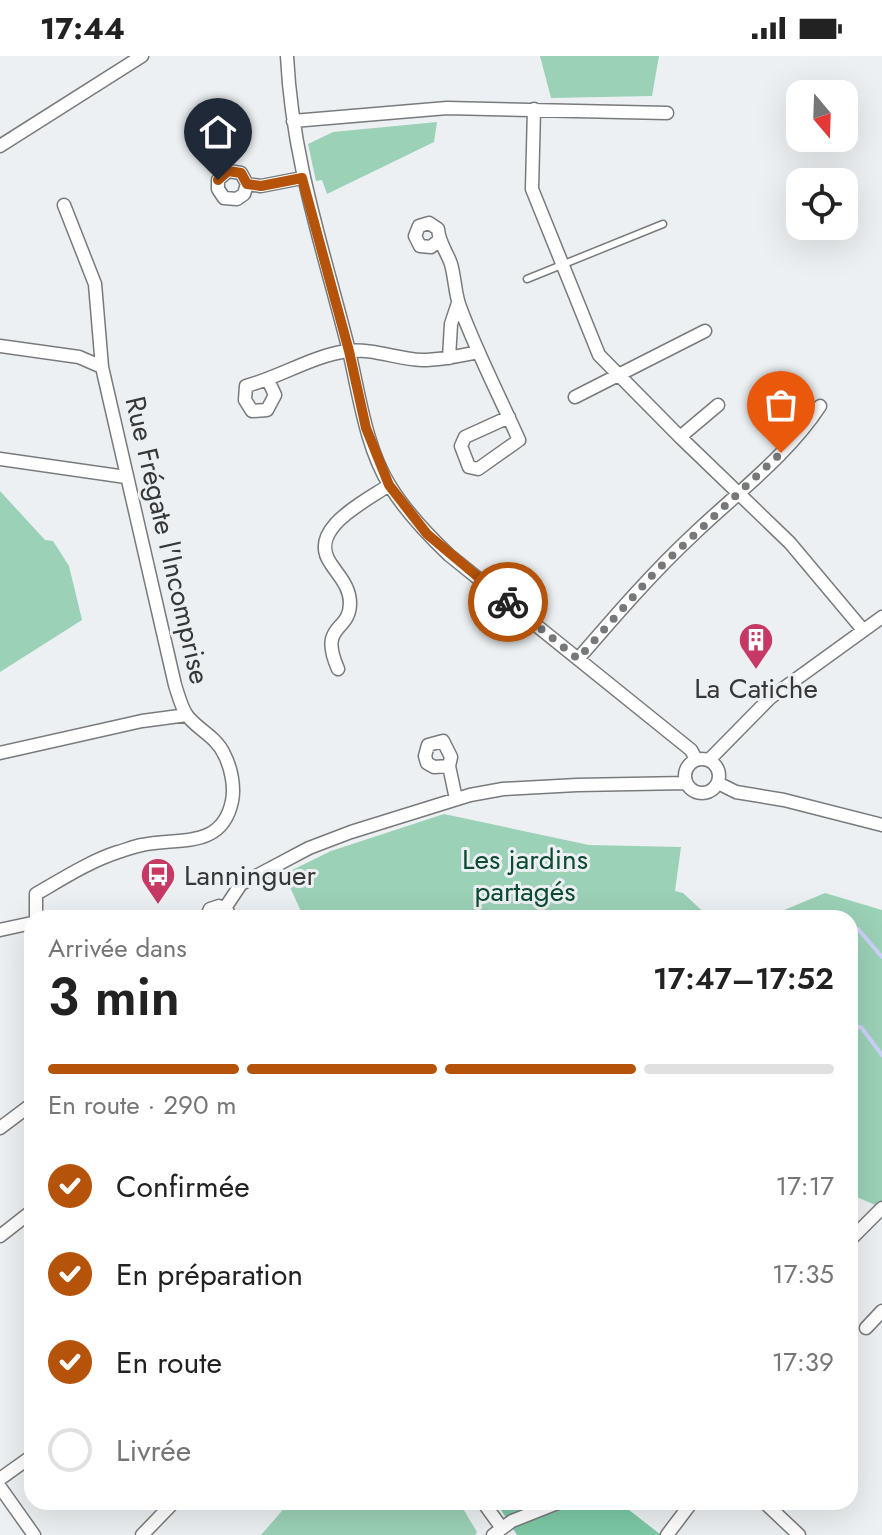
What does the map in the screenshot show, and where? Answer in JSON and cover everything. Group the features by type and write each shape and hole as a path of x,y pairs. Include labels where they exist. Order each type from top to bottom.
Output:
{"street":[{"path":"0,146 142,56"},
{"path":"228,910 241,884 309,848 456,799 503,789 686,783 699,793 710,791 718,783 718,770 449,555 427,534 389,485 366,428 349,351 302,178 287,56"},
{"path":"293,121 430,109 667,113"},
{"path":"534,109 532,189 599,355 790,543 863,630"},
{"path":"247,184 261,186 302,178"},
{"path":"64,205 95,284 102,367"},
{"path":"439,240 450,262 458,303 478,352 509,417 519,440 478,469 469,467 461,446 465,437 509,417"},
{"path":"449,358 451,324 458,303"},
{"path":"575,397 705,331"},
{"name":"Rue Frégate l'Incomprise","path":"0,346 79,357 102,367 175,685 187,715 211,736 224,753 231,774 233,796 229,813 209,836 142,845 109,855 36,894 36,910"},
{"path":"268,380 329,355 349,351 420,360 478,352"},
{"path":"680,437 718,405"},
{"path":"578,659 636,592 802,433 820,406"},
{"path":"0,459 126,477"},
{"path":"338,669 330,652 334,630 348,618 349,591 326,557 324,542 333,524 389,485"},
{"path":"686,783 687,766 702,759 770,698 882,617"},
{"path":"0,753 142,721 187,715"},
{"path":"449,766 456,799"},
{"path":"718,783 736,792 784,800 882,825"},
{"path":"0,930 24,925"},
{"path":"1,1126 24,1110"},
{"path":"858,1232 882,1208"},
{"path":"0,1236 24,1217"},
{"path":"866,1328 882,1311"},
{"path":"0,1479 24,1462"},
{"path":"0,1487 34,1535"},
{"path":"142,1535 166,1510"},
{"path":"487,1510 497,1531 543,1510"},
{"path":"667,1535 686,1510"},
{"path":"772,1510 799,1535"}],"lane":[{"path":"527,279 663,224"}],"green space":[{"path":"540,56 659,56 652,96 551,98"},
{"path":"437,122 434,142 327,194 322,180 316,181 308,144 333,132"},
{"path":"0,491 45,540 53,541 69,566 82,620 0,672"},
{"name":"Les jardins partagés","path":"444,814 589,845 681,847 675,891 683,893 701,910 300,910 284,874 331,851"},
{"path":"825,893 882,910 882,1208 858,1198 858,910 784,910"},
{"path":"464,1510 477,1532 475,1535 261,1535 281,1512"},
{"path":"501,1510 629,1510 661,1535 517,1535"}],"waterway":[{"path":"858,929 882,957"},
{"path":"858,1027 861,1027 882,1055"}],"way so far":[{"path":"508,602 578,659 656,571 781,453"}],"place":[{"name":"La Catiche","path":"756,671"},
{"name":"Lanninguer","path":"158,906"}],"route":[{"path":"218,180 228,171 241,173 247,184 261,186 302,178 349,351 366,428 389,485 427,534 508,602"}]}
